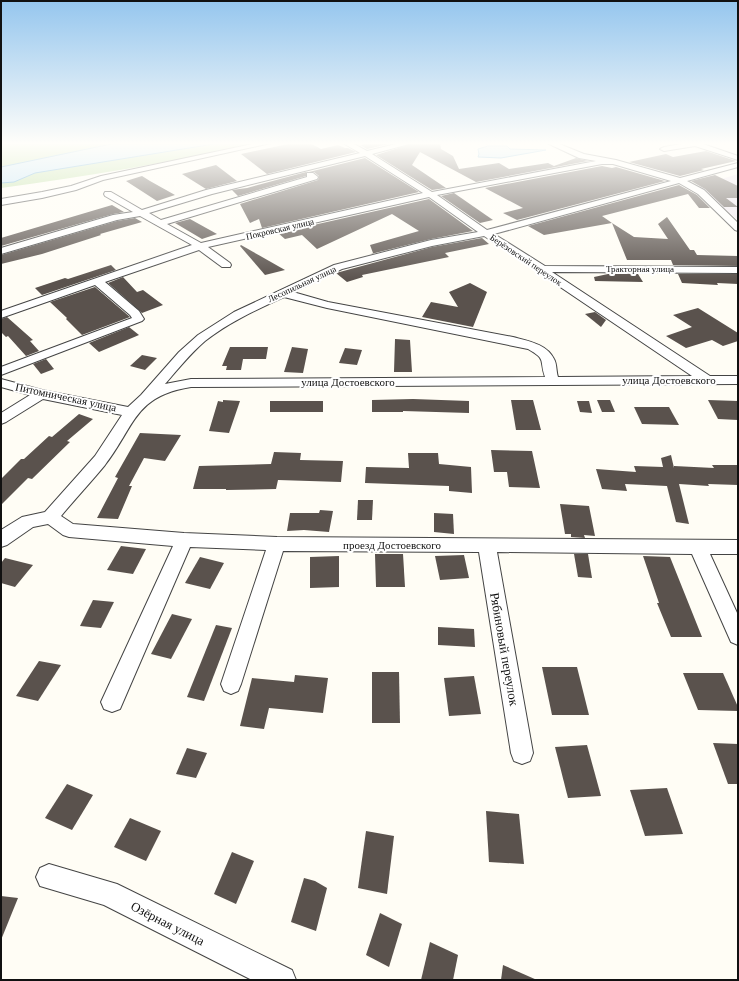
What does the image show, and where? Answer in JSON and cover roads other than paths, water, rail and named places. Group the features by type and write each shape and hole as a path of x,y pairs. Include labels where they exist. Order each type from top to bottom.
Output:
{"street":[{"path":"1,202 70,189"},
{"path":"1,251 116,217 141,213 223,189"},
{"path":"160,223 275,189"},
{"name":"Берёзовский переулок","path":"424,189 486,233 543,269 542,270 705,379"},
{"name":"Покровская улица","path":"1,315 97,280 200,246 460,189"},
{"name":"Лесопильная улица","path":"50,517 100,460 131,412 146,398 183,355 202,338 238,314 338,267 431,243 486,233 652,189"},
{"path":"695,189 701,192 738,228"},
{"path":"108,194 200,246 226,264"},
{"name":"Тракторная улица","path":"543,269 738,270"},
{"path":"1,371 138,319 135,313 97,280"},
{"path":"282,293 327,305 532,346 544,353 549,360 549,369 552,380"},
{"name":"улица Достоевского","path":"146,398 172,386 191,383 738,380"},
{"name":"Питомническая улица","path":"1,383 41,394 131,412"},
{"path":"1,419 41,394"},
{"path":"1,540 28,522 50,517"},
{"name":"проезд Достоевского","path":"50,517 70,530 184,540 277,544 738,547"},
{"path":"112,702 184,540"},
{"path":"231,684 277,544"},
{"name":"Рябиновый переулок","path":"487,546 522,753"},
{"path":"698,547 738,636"},
{"name":"Озёрная улица","path":"48,877 108,893 282,980"}]}
